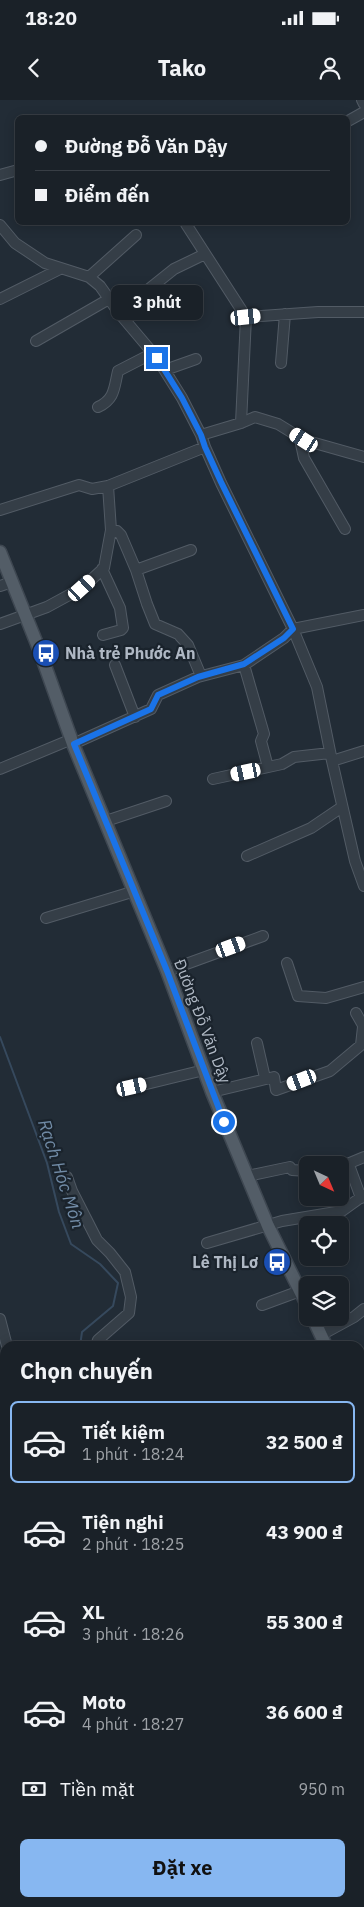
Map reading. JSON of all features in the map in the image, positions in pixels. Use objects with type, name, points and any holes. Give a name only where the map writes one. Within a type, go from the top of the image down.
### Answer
[{"type":"main road","name":"Đường Đỗ Văn Dậy","points":[[0,552],[6,584],[26,615],[73,741],[167,971],[212,1092],[268,1226],[299,1289]]},
{"type":"main road","points":[[316,1326],[323,1340]]},
{"type":"street","points":[[362,100],[364,104]]},
{"type":"street","points":[[350,120],[364,112]]},
{"type":"street","points":[[0,174],[15,171]]},
{"type":"street","points":[[0,225],[15,242],[45,263],[89,277],[100,286],[153,353],[182,398],[293,629],[317,687],[342,807],[355,861],[364,884]]},
{"type":"street","points":[[187,225],[246,317],[241,423]]},
{"type":"street","points":[[89,277],[136,235]]},
{"type":"street","points":[[119,312],[174,269],[205,254]]},
{"type":"street","points":[[0,299],[60,269]]},
{"type":"street","points":[[36,341],[108,298]]},
{"type":"street","points":[[246,317],[364,312]]},
{"type":"street","points":[[281,363],[286,314]]},
{"type":"street","points":[[98,407],[106,403],[112,396],[118,371],[153,353]]},
{"type":"street","points":[[165,370],[196,359]]},
{"type":"street","points":[[201,435],[255,417],[278,424],[304,440],[364,457]]},
{"type":"street","points":[[304,440],[301,444],[304,458],[345,529]]},
{"type":"street","points":[[0,510],[81,485],[92,489],[108,486],[205,447]]},
{"type":"street","points":[[0,624],[47,607],[82,588],[102,569],[111,530],[108,486]]},
{"type":"street","points":[[111,530],[117,531],[121,535],[156,624],[178,634],[188,644],[201,676]]},
{"type":"street","points":[[136,570],[191,550]]},
{"type":"street","points":[[102,569],[120,608],[123,628],[103,635]]},
{"type":"street","points":[[0,769],[135,717],[151,709],[158,695],[201,676],[244,664],[284,638],[293,629],[364,615]]},
{"type":"street","points":[[114,664],[135,717]]},
{"type":"street","points":[[244,664],[264,734],[261,741],[268,767]]},
{"type":"street","points":[[213,779],[282,764],[294,758],[331,757],[364,751]]},
{"type":"street","points":[[106,821],[166,801]]},
{"type":"street","points":[[247,856],[311,828],[342,807]]},
{"type":"street","points":[[46,918],[135,892]]},
{"type":"street","points":[[167,971],[263,936]]},
{"type":"street","points":[[287,963],[298,996],[326,998],[364,987]]},
{"type":"street","points":[[212,1092],[274,1077],[276,1090],[330,1071],[360,1045],[363,1027],[356,1013]]},
{"type":"street","points":[[257,1043],[265,1078]]},
{"type":"street","points":[[122,1090],[204,1070]]},
{"type":"street","points":[[349,1164],[364,1158]]},
{"type":"street","points":[[247,1176],[290,1167],[292,1170],[299,1170]]},
{"type":"street","points":[[208,1243],[300,1217],[342,1211],[362,1197],[349,1173]]},
{"type":"street","points":[[67,1177],[72,1191],[97,1240],[110,1253],[124,1272],[131,1297],[129,1313],[98,1341]]},
{"type":"street","points":[[262,1306],[299,1291]]},
{"type":"street","points":[[323,1340],[364,1309]]},
{"type":"street","points":[[0,1319],[6,1341]]},
{"type":"waterway","name":"Rạch Hóc Môn","points":[[0,1037],[47,1163],[59,1212],[71,1244],[100,1264],[118,1283],[113,1306],[82,1332],[81,1341]]},
{"type":"place","name":"Nhà trẻ Phước An","points":[[46,653]]},
{"type":"place","name":"Lê Thị Lơ","points":[[277,1262]]},
{"type":"route","points":[[157,358],[182,398],[201,435],[221,482],[293,629],[284,638],[244,664],[198,677],[158,695],[151,709],[74,744],[167,971],[224,1122]]}]
